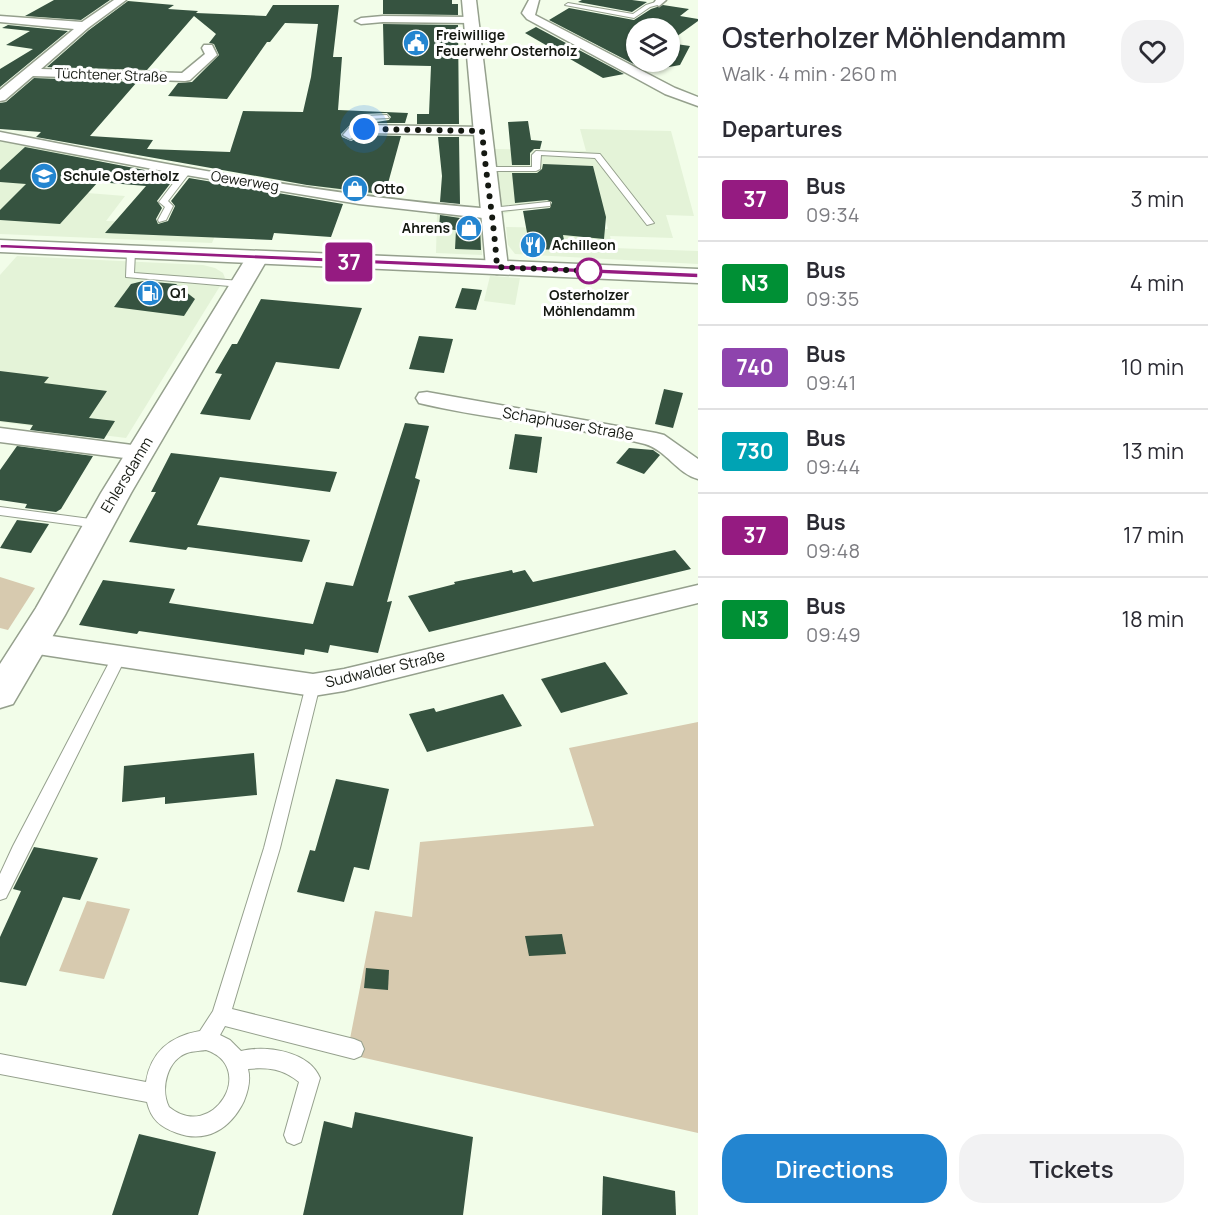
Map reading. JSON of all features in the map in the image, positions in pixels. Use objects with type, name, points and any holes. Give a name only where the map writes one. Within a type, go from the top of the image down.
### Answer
[{"type":"main road","points":[[469,0],[497,267]]},
{"type":"main road","points":[[0,246],[698,276]]},
{"type":"main road","name":"Ehlersdamm","points":[[1,690],[31,643],[98,524],[257,258]]},
{"type":"street","points":[[0,97],[84,26],[121,0]]},
{"type":"street","points":[[534,0],[528,14],[531,17],[670,91],[698,102]]},
{"type":"street","points":[[0,19],[84,26]]},
{"type":"street","points":[[361,21],[382,19],[471,20]]},
{"type":"street","name":"Tüchtener Straße","points":[[31,72],[185,77],[211,55],[208,48]]},
{"type":"street","points":[[350,135],[354,131],[364,129],[482,131]]},
{"type":"street","name":"Oewerweg","points":[[0,136],[187,171],[384,203],[492,212]]},
{"type":"street","name":"Schaphuser Straße","points":[[427,398],[656,440],[688,462],[698,472]]},
{"type":"street","points":[[0,435],[140,453]]},
{"type":"street","name":"Sudwalder Straße","points":[[31,643],[313,685],[344,680],[698,594]]},
{"type":"lane","points":[[568,5],[634,16],[648,6],[660,2]]},
{"type":"lane","points":[[364,129],[365,117],[387,117]]},
{"type":"lane","points":[[485,169],[536,169],[536,155],[539,153],[597,156],[650,223]]},
{"type":"lane","points":[[162,220],[169,206],[163,202],[187,171]]},
{"type":"lane","points":[[492,212],[547,204]]},
{"type":"lane","points":[[131,252],[129,275],[241,284]]},
{"type":"lane","points":[[0,511],[98,524]]},
{"type":"lane","points":[[0,892],[19,850],[119,657]]},
{"type":"lane","points":[[206,1040],[221,1015],[272,848],[313,685]]},
{"type":"lane","points":[[221,1015],[354,1049]]},
{"type":"lane","points":[[206,1040],[224,1047],[237,1062],[240,1086],[229,1111],[208,1126],[183,1128],[163,1115],[154,1092],[160,1065],[180,1046],[206,1040]]},
{"type":"lane","points":[[237,1062],[257,1056],[295,1065],[310,1077],[294,1135]]},
{"type":"lane","points":[[0,1064],[154,1092]]},
{"type":"shaded area","points":[[580,129],[671,131],[694,216],[666,215],[673,238],[610,236],[613,248],[698,251],[698,264],[515,254],[508,245],[506,227],[608,229],[601,203],[557,201],[502,214],[498,202],[493,149],[586,151]]},
{"type":"shaded area","name":"Schule Osterholz","points":[[0,141],[103,160],[75,192],[125,196],[106,221],[178,223],[226,208],[212,243],[0,234]]},
{"type":"shaded area","points":[[275,166],[397,184],[395,199],[263,178]]},
{"type":"shaded area","points":[[437,214],[471,217],[482,222],[482,255],[436,253]]},
{"type":"shaded area","points":[[17,256],[203,265],[223,273],[225,278],[126,438],[0,422],[0,275]]},
{"type":"shaded area","points":[[490,276],[520,278],[515,305],[484,301]]},
{"type":"shaded area","points":[[0,577],[35,588],[8,630],[0,628]]},
{"type":"shaded area","points":[[698,722],[698,1133],[347,1054],[375,911],[412,917],[420,842],[594,826],[569,748]]},
{"type":"shaded area","points":[[87,901],[130,909],[104,979],[59,971]]},
{"type":"building","points":[[54,0],[110,0],[81,20],[25,16]]},
{"type":"building","points":[[383,0],[452,0],[452,4],[458,4],[458,15],[383,14]]},
{"type":"building","points":[[582,0],[647,2],[632,12],[578,2]]},
{"type":"building","points":[[128,1],[174,5],[168,9],[198,11],[196,13],[266,16],[273,5],[339,5],[333,57],[342,57],[338,110],[408,113],[405,123],[370,123],[389,120],[391,117],[387,113],[363,114],[359,124],[349,126],[341,134],[342,137],[351,141],[364,135],[401,136],[387,187],[381,194],[307,185],[36,137],[41,132],[0,129],[0,103],[6,102],[34,78],[137,82],[90,136],[153,140],[147,149],[230,152],[243,111],[303,112],[311,77],[318,24],[285,23],[270,42],[267,42],[227,99],[168,96],[178,83],[192,82],[219,55],[214,44],[209,43],[216,34],[194,16],[147,70],[47,67],[89,30]]},
{"type":"building","points":[[663,5],[689,9],[680,16],[698,19],[698,21],[680,34],[680,18],[637,18],[651,9]]},
{"type":"building","points":[[569,8],[626,19],[626,60],[549,20]]},
{"type":"building","points":[[383,24],[458,25],[459,124],[417,124],[417,114],[429,114],[431,66],[384,65]]},
{"type":"building","points":[[8,25],[68,31],[0,87],[0,69],[33,49],[6,45],[30,31],[2,28]]},
{"type":"building","points":[[536,27],[624,74],[603,78],[525,33]]},
{"type":"building","points":[[680,45],[690,46],[680,65]]},
{"type":"building","points":[[528,121],[531,140],[542,141],[540,149],[534,149],[530,153],[530,165],[512,165],[508,122]]},
{"type":"building","points":[[438,137],[459,137],[460,204],[440,202],[442,176]]},
{"type":"building","points":[[25,147],[176,176],[157,201],[162,208],[156,219],[158,224],[168,221],[175,206],[171,201],[189,178],[343,204],[331,237],[274,233],[272,240],[105,233],[146,186],[98,182],[60,224],[0,220],[0,210],[26,184],[0,182],[0,170]]},
{"type":"building","points":[[543,164],[593,166],[606,217],[604,239],[563,235],[566,250],[530,249],[523,211],[550,208],[552,202],[547,200],[515,203],[512,173],[537,173],[542,169]]},
{"type":"building","points":[[440,215],[460,218],[460,225],[480,225],[481,250],[455,249],[456,230],[439,229]]},
{"type":"building","points":[[143,281],[176,284],[195,299],[184,316],[114,307],[131,284]]},
{"type":"building","points":[[462,288],[482,290],[476,310],[455,308]]},
{"type":"building","points":[[261,299],[362,308],[339,369],[276,362],[250,420],[200,414],[222,374],[215,373],[232,344],[237,344]]},
{"type":"building","points":[[419,336],[453,339],[444,373],[409,369]]},
{"type":"building","points":[[0,371],[49,377],[44,383],[107,391],[89,418],[115,421],[104,439],[30,430],[33,425],[0,421]]},
{"type":"building","points":[[664,389],[683,393],[673,428],[655,424]]},
{"type":"building","points":[[405,423],[429,426],[415,478],[420,480],[387,602],[392,601],[378,653],[330,645],[328,653],[305,649],[304,655],[139,631],[137,634],[79,625],[103,580],[175,589],[169,603],[313,624],[326,582],[353,586]]},
{"type":"building","points":[[515,434],[542,437],[537,473],[509,469]]},
{"type":"building","points":[[17,446],[93,456],[61,509],[56,512],[25,508],[27,504],[0,500],[0,470]]},
{"type":"building","points":[[629,448],[653,450],[660,455],[644,474],[616,463]]},
{"type":"building","points":[[171,453],[337,472],[330,492],[220,477],[197,525],[310,540],[302,562],[188,547],[186,550],[129,542],[156,492],[151,492]]},
{"type":"building","points":[[17,520],[49,524],[31,553],[0,548]]},
{"type":"building","points":[[675,550],[691,569],[429,632],[408,596],[455,584],[454,582],[512,570],[513,573],[525,570],[533,582]]},
{"type":"building","points":[[605,662],[628,694],[561,713],[541,679]]},
{"type":"building","points":[[503,694],[522,726],[427,752],[409,714],[434,708],[436,712]]},
{"type":"building","points":[[254,753],[257,795],[165,804],[165,797],[122,802],[124,766]]},
{"type":"building","points":[[336,779],[389,789],[369,870],[354,867],[344,902],[297,892],[310,850],[315,851]]},
{"type":"building","points":[[34,847],[98,858],[80,900],[63,897],[26,986],[0,982],[0,937],[21,891],[13,889]]},
{"type":"building","points":[[562,934],[566,954],[529,956],[525,936]]},
{"type":"building","points":[[366,968],[389,970],[388,990],[364,988]]},
{"type":"building","points":[[355,1112],[473,1137],[463,1215],[303,1215],[324,1121],[352,1128]]},
{"type":"building","points":[[139,1134],[216,1152],[198,1215],[112,1215]]},
{"type":"building","points":[[603,1176],[675,1191],[676,1215],[602,1215]]},
{"type":"bus line","name":"37","points":[[0,246],[698,276]]},
{"type":"place","name":"Freiwillige Feuerwehr Osterholz","points":[[416,43]]},
{"type":"place","name":"Schule Osterholz","points":[[44,176]]},
{"type":"place","name":"Otto","points":[[355,189]]},
{"type":"place","name":"Ahrens","points":[[469,228]]},
{"type":"place","name":"Achilleon","points":[[533,245]]},
{"type":"place","name":"Osterholzer Möhlendamm","points":[[589,271]]},
{"type":"place","name":"Q1","points":[[150,293]]},
{"type":"route","points":[[364,129],[482,131],[488,193],[495,232],[497,267],[589,271]]}]
